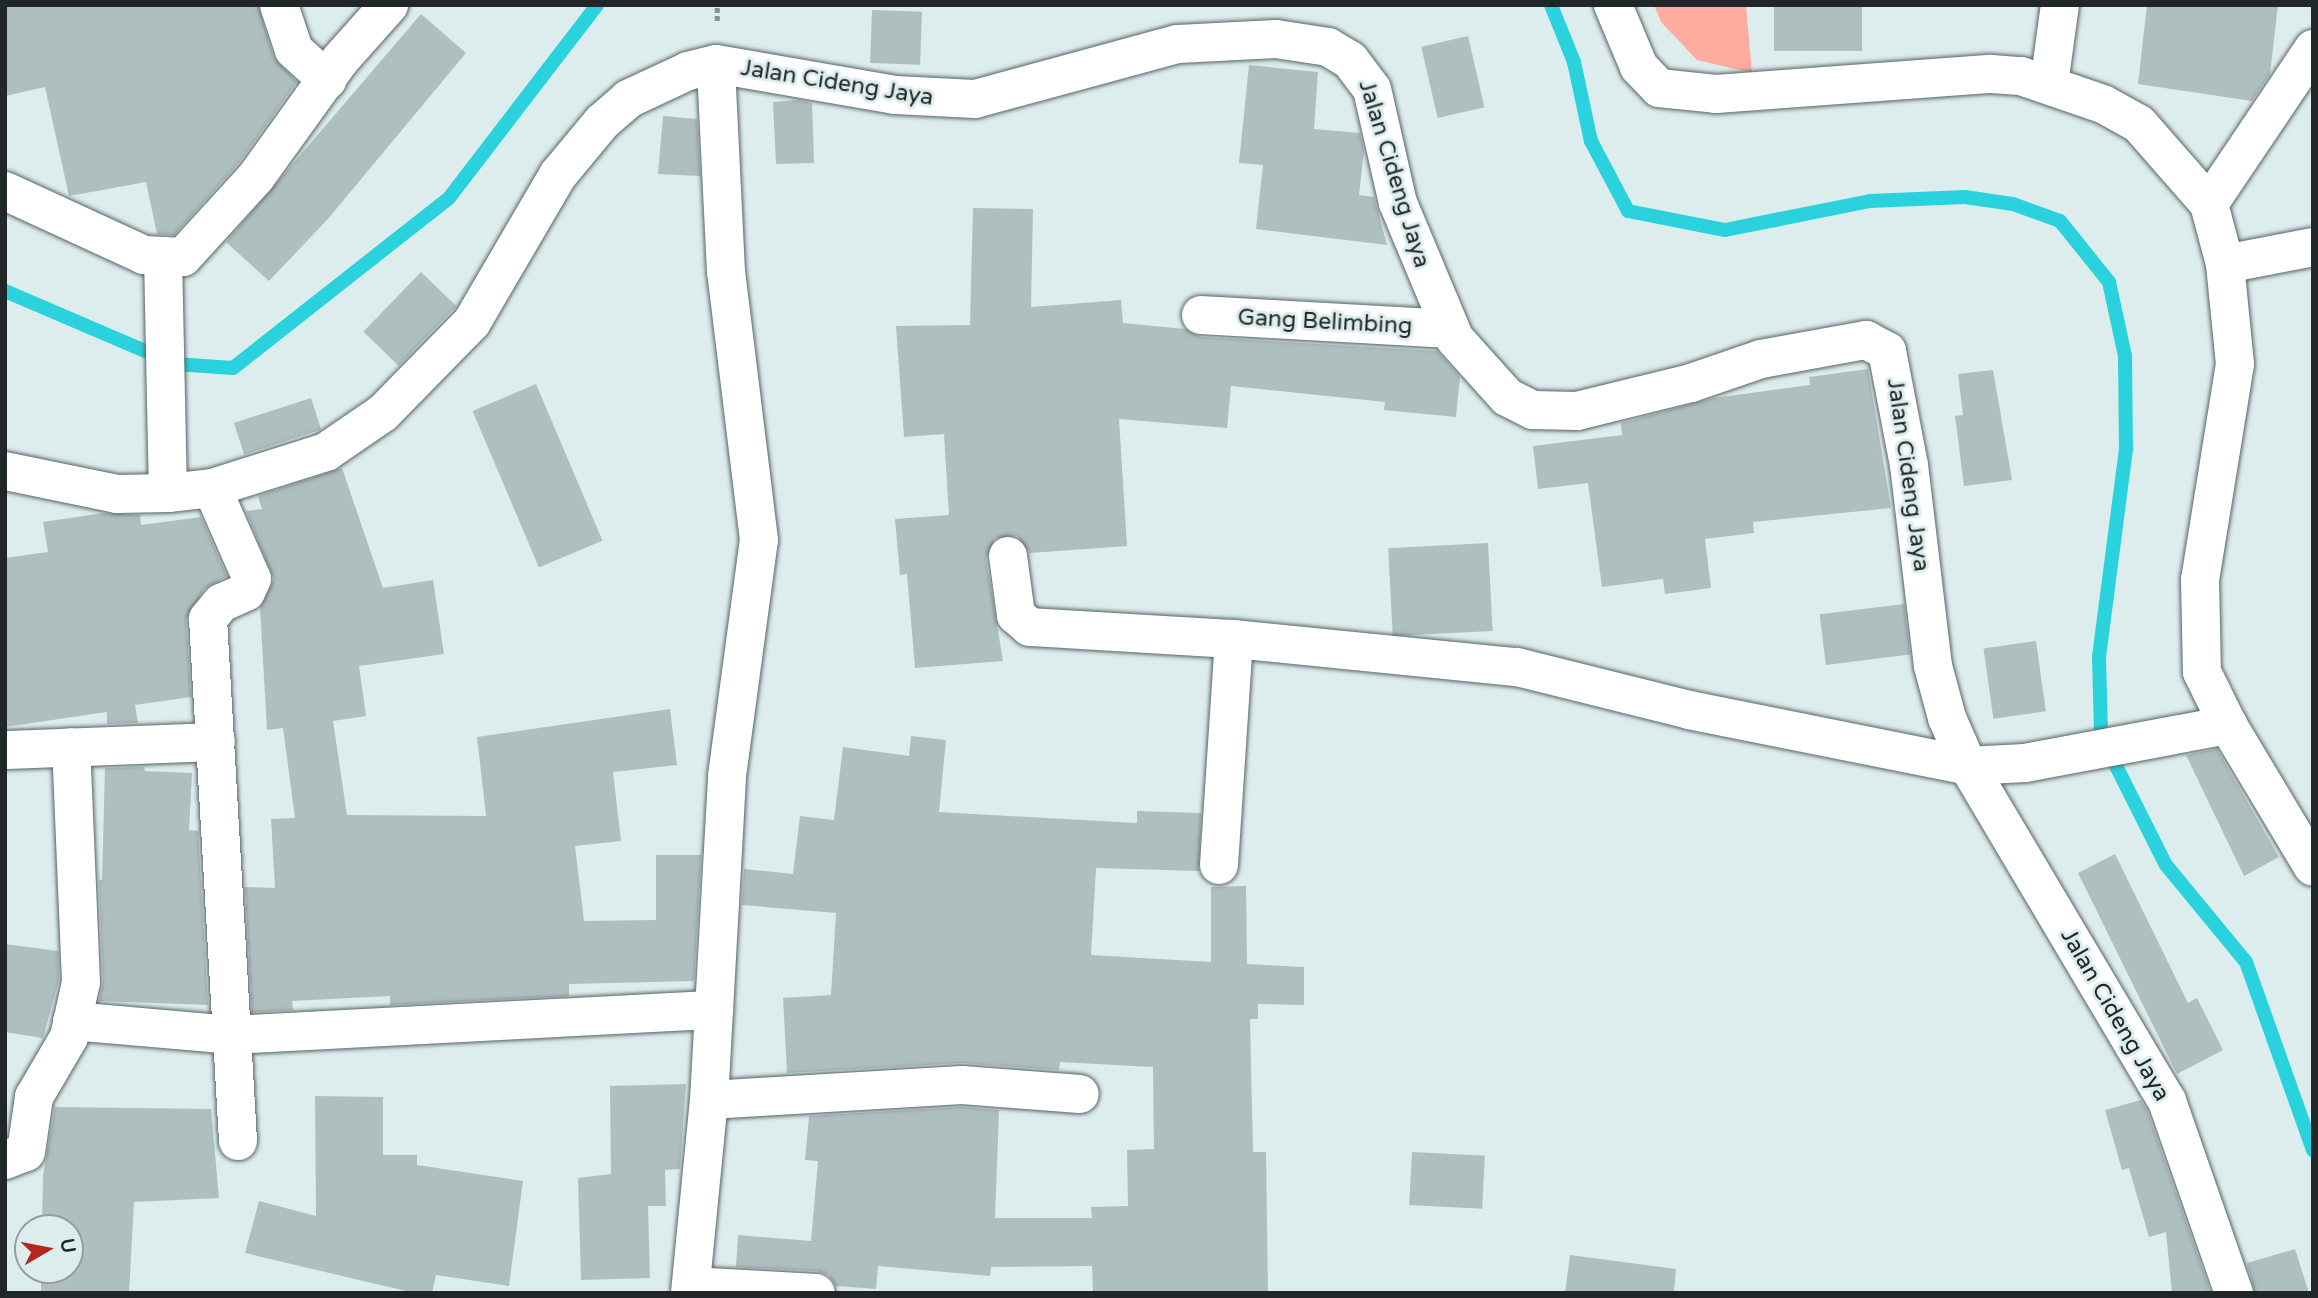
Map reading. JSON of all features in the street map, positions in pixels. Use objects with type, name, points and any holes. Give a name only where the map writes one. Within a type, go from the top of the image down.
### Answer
[{"type":"street","points":[[279,5],[294,50],[327,79]]},
{"type":"street","points":[[5,191],[144,255],[183,257],[256,177],[327,79],[389,5]]},
{"type":"street","points":[[1613,5],[1639,67],[1659,88],[1716,94],[1991,74],[2049,84],[2139,124],[2209,204],[2225,264],[2234,318],[2235,364],[2200,579],[2199,625],[2207,687],[2218,727],[2313,866]]},
{"type":"street","points":[[2049,84],[2060,5]]},
{"type":"street","name":"Jalan Cideng Jaya","points":[[5,471],[117,494],[168,493],[212,488],[326,452],[383,413],[472,322],[558,176],[602,122],[655,84],[716,64],[895,95],[975,99],[1006,93],[1123,55],[1178,44],[1276,39],[1328,47],[1350,60],[1372,89],[1398,203],[1450,329],[1490,383],[1507,397],[1533,410],[1555,413],[1646,396],[1761,359],[1866,340],[1881,345],[1891,359],[1909,465],[1933,666],[1968,766],[2167,1101],[2234,1293]]},
{"type":"street","points":[[2209,204],[2313,49]]},
{"type":"street","points":[[716,64],[726,272],[759,540],[727,776],[709,1100],[691,1289],[792,1292]]},
{"type":"street","points":[[2225,264],[2313,247]]},
{"type":"street","points":[[163,256],[161,323],[168,493]]},
{"type":"street","name":"Gang Belimbing","points":[[1201,315],[1450,329]]},
{"type":"street","points":[[212,488],[252,579],[246,592],[221,603],[208,619],[237,1141]]},
{"type":"street","points":[[1008,556],[1016,615],[1030,627],[1234,639],[1517,667],[1689,710],[1968,766],[2025,764],[2218,727]]},
{"type":"street","points":[[1219,865],[1234,639]]},
{"type":"street","points":[[5,750],[216,742]]},
{"type":"street","points":[[5,1160],[26,1153],[34,1097],[62,1053],[72,1021],[82,957],[71,747]]},
{"type":"street","points":[[72,1021],[231,1035],[714,1010]]},
{"type":"street","points":[[709,1100],[962,1085],[1080,1094]]},
{"type":"shaded area","points":[[1654,5],[1746,5],[1752,73],[1697,60],[1661,22]]},
{"type":"building","points":[[5,5],[258,5],[274,58],[297,82],[239,163],[174,235],[157,234],[146,182],[69,196],[45,87],[5,96]]},
{"type":"building","points":[[1774,5],[1862,5],[1862,51],[1774,51]]},
{"type":"building","points":[[2147,5],[2278,5],[2270,74],[2252,101],[2138,84]]},
{"type":"building","points":[[872,10],[922,12],[920,65],[870,63]]},
{"type":"building","points":[[421,14],[466,53],[327,220],[269,281],[226,242]]},
{"type":"building","points":[[1468,36],[1484,107],[1438,118],[1421,47]]},
{"type":"building","points":[[1249,65],[1318,72],[1314,129],[1360,133],[1364,151],[1359,195],[1374,197],[1387,245],[1256,229],[1263,165],[1239,163]]},
{"type":"building","points":[[798,100],[812,103],[814,163],[776,164],[773,102]]},
{"type":"building","points":[[663,116],[697,119],[700,176],[658,174]]},
{"type":"building","points":[[973,208],[1033,209],[1031,307],[1121,300],[1123,323],[1185,329],[1200,337],[1437,351],[1460,377],[1456,417],[1384,410],[1385,402],[1231,386],[1227,428],[1119,419],[1127,546],[1030,553],[1017,536],[995,538],[986,559],[1003,661],[915,668],[907,574],[900,575],[895,519],[949,515],[944,434],[904,437],[896,326],[970,325]]},
{"type":"building","points":[[421,272],[456,306],[399,366],[363,332]]},
{"type":"building","points":[[1868,369],[1891,508],[1753,522],[1754,533],[1705,539],[1711,588],[1665,594],[1663,579],[1602,587],[1588,483],[1538,489],[1533,446],[1622,435],[1621,423],[1714,398],[1810,385],[1809,377]]},
{"type":"building","points":[[1993,370],[2012,480],[1964,486],[1955,416],[1963,415],[1958,374]]},
{"type":"building","points":[[536,384],[602,540],[539,567],[472,411]]},
{"type":"building","points":[[311,398],[321,429],[244,454],[234,423]]},
{"type":"building","points":[[342,468],[383,588],[433,580],[444,654],[359,666],[366,716],[333,721],[347,815],[486,816],[477,737],[670,709],[677,765],[613,772],[621,841],[575,846],[584,921],[656,920],[656,855],[701,855],[694,981],[569,984],[569,996],[390,1005],[390,996],[292,1001],[293,1010],[252,1012],[245,887],[275,888],[271,819],[295,818],[283,728],[267,730],[260,607],[274,579],[246,511],[262,509],[258,496]]},
{"type":"building","points":[[103,513],[140,515],[141,525],[201,517],[227,576],[204,589],[186,619],[191,697],[135,705],[138,723],[107,724],[107,712],[5,727],[5,558],[48,552],[43,522]]},
{"type":"building","points":[[1488,543],[1493,631],[1393,636],[1388,548]]},
{"type":"building","points":[[1904,604],[1910,655],[1826,665],[1820,614]]},
{"type":"building","points":[[2036,641],[2046,711],[1993,719],[1984,648]]},
{"type":"building","points":[[911,736],[946,740],[939,812],[1137,823],[1137,811],[1201,813],[1199,871],[1096,868],[1091,955],[1211,962],[1211,887],[1246,886],[1247,964],[1304,967],[1304,1005],[1258,1004],[1258,1019],[1250,1019],[1253,1152],[1266,1152],[1268,1293],[1093,1293],[1092,1266],[991,1267],[990,1276],[878,1266],[876,1289],[836,1286],[829,1275],[817,1271],[736,1267],[738,1235],[811,1241],[818,1161],[805,1160],[809,1116],[962,1107],[999,1110],[995,1218],[1092,1218],[1091,1207],[1128,1206],[1127,1150],[1154,1149],[1153,1067],[1060,1062],[1059,1070],[961,1063],[787,1073],[783,998],[831,995],[836,913],[742,905],[744,869],[793,874],[800,816],[834,820],[843,747],[909,756]]},
{"type":"building","points":[[2217,749],[2279,857],[2244,876],[2186,755]]},
{"type":"building","points":[[144,767],[145,771],[192,773],[189,830],[198,831],[208,1005],[99,1001],[103,981],[99,880],[102,880],[105,768]]},
{"type":"building","points":[[2115,854],[2188,1003],[2197,998],[2223,1050],[2177,1074],[2078,873]]},
{"type":"building","points":[[5,944],[58,951],[59,980],[43,1038],[5,1032]]},
{"type":"building","points":[[686,1084],[680,1169],[665,1170],[666,1206],[648,1206],[650,1278],[581,1280],[578,1178],[611,1174],[610,1086]]},
{"type":"building","points":[[315,1096],[383,1097],[383,1155],[417,1155],[417,1165],[523,1181],[509,1286],[436,1275],[432,1293],[414,1293],[245,1253],[259,1201],[316,1216]]},
{"type":"building","points":[[2141,1100],[2147,1110],[2211,1293],[2172,1293],[2166,1232],[2149,1237],[2129,1168],[2122,1170],[2105,1110]]},
{"type":"building","points":[[55,1107],[211,1109],[219,1198],[134,1202],[129,1293],[41,1293],[41,1284],[84,1284],[84,1214],[42,1214],[43,1176]]},
{"type":"building","points":[[1412,1152],[1485,1156],[1482,1209],[1409,1205]]},
{"type":"building","points":[[2295,1249],[2309,1293],[2255,1293],[2247,1263]]},
{"type":"building","points":[[1570,1255],[1676,1269],[1674,1293],[1565,1293]]},
{"type":"waterway","points":[[5,291],[175,364],[233,368],[449,198],[597,5]]},
{"type":"waterway","points":[[1551,5],[1574,62],[1591,141],[1628,211],[1725,230],[1870,201],[1965,197],[2013,204],[2060,221],[2109,282],[2125,356],[2126,449],[2099,657],[2101,736],[2166,865],[2246,962],[2313,1150]]}]
